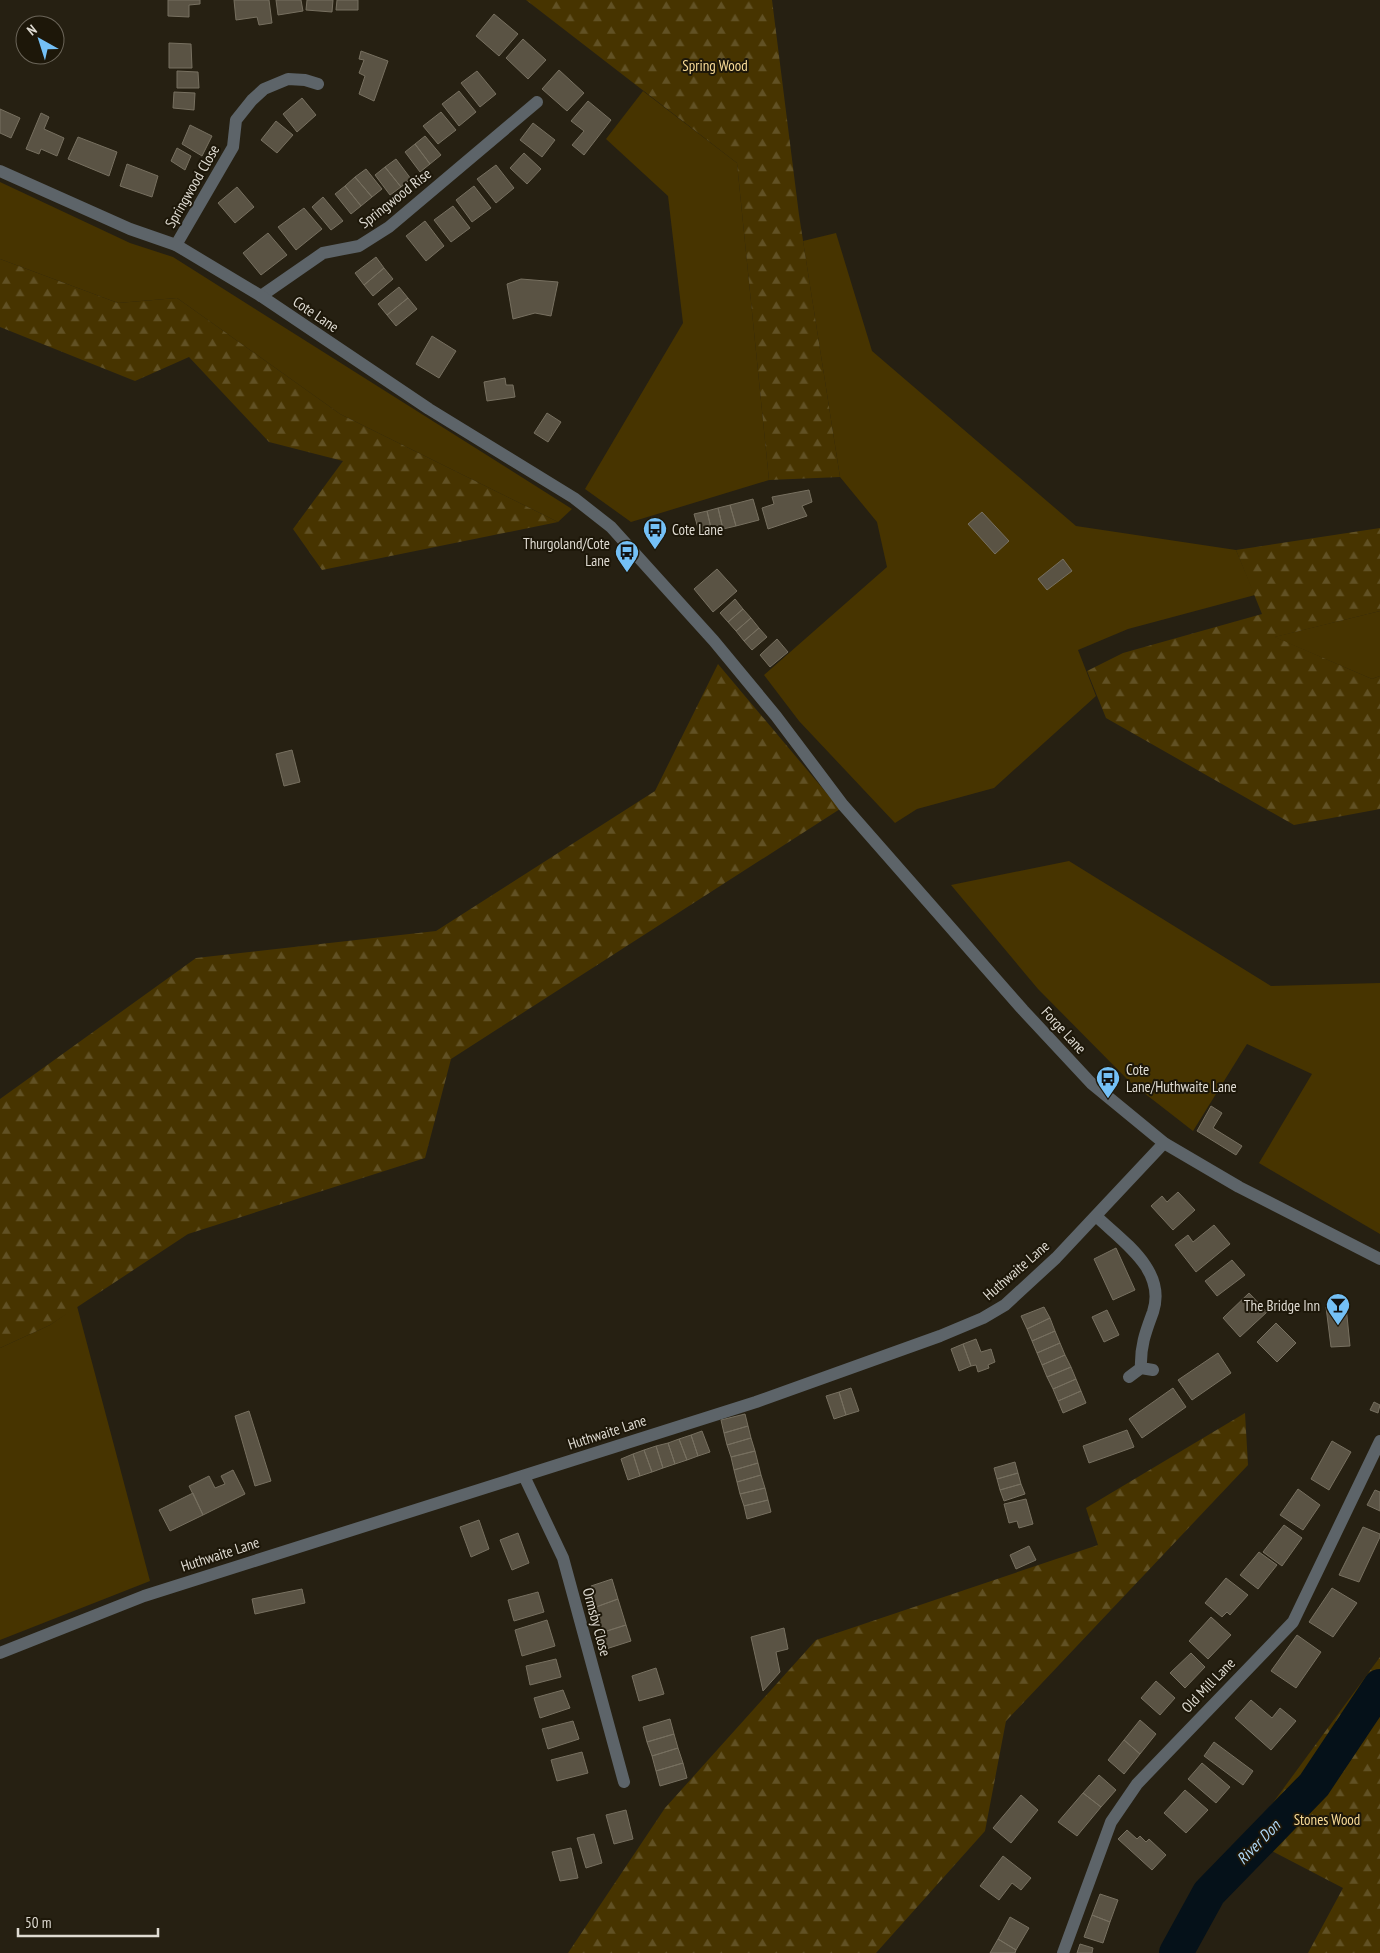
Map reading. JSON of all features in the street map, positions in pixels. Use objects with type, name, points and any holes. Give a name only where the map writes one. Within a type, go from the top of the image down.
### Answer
[{"type":"street","name":"Springwood Close","points":[[176,245],[233,147],[236,120],[252,100],[264,89],[288,80],[306,80],[318,84]]},
{"type":"street","name":"Springwood Rise","points":[[261,296],[322,253],[359,246],[389,227],[537,102]]},
{"type":"street","name":"Cote Lane","points":[[0,171],[130,229],[176,245],[261,296],[429,409],[574,498],[611,528],[714,641],[776,716],[830,789]]},
{"type":"street","name":"Forge Lane","points":[[830,789],[977,958],[1091,1083],[1164,1143],[1239,1187],[1380,1259]]},
{"type":"street","name":"Huthwaite Lane","points":[[0,1653],[144,1596],[756,1402],[940,1336],[983,1318],[1005,1305],[1056,1258],[1164,1143]]},
{"type":"street","points":[[1096,1216],[1141,1260],[1154,1276],[1156,1298],[1141,1344],[1147,1369],[1129,1377]]},
{"type":"street","name":"Old Mill Lane","points":[[1063,1953],[1111,1822],[1137,1784],[1293,1622],[1380,1441]]},
{"type":"street","name":"Ormsby Close","points":[[524,1476],[563,1558],[624,1782]]},
{"type":"green space","name":"Spring Wood","points":[[526,0],[772,0],[799,215],[840,477],[769,480],[737,163]]},
{"type":"green space","points":[[643,91],[737,163],[769,480],[631,522],[585,489],[683,323],[668,196],[606,139]]},
{"type":"green space","points":[[0,182],[130,243],[173,257],[572,509],[558,522],[340,414],[177,298],[118,303],[0,259]]},
{"type":"green space","points":[[836,233],[872,351],[1076,526],[1236,550],[1255,595],[1128,629],[1078,650],[1096,696],[994,788],[917,809],[895,823],[799,721],[764,675],[887,567],[877,522],[840,477],[803,241]]},
{"type":"green space","points":[[0,259],[118,303],[177,298],[340,414],[558,522],[322,570],[293,529],[343,461],[269,442],[189,357],[135,381],[0,327]]},
{"type":"green space","points":[[1380,528],[1380,611],[1275,637],[1372,679],[1380,676],[1380,809],[1294,825],[1106,718],[1087,671],[1123,653],[1262,614],[1236,550]]},
{"type":"green space","points":[[1380,611],[1380,676],[1372,679],[1274,637]]},
{"type":"green space","points":[[718,664],[840,809],[451,1059],[425,1158],[188,1234],[50,1325],[0,1348],[0,1099],[196,958],[436,931],[655,791]]},
{"type":"green space","points":[[1069,861],[1271,986],[1380,983],[1380,1234],[1259,1163],[1312,1074],[1247,1044],[1193,1131],[1130,1082],[1038,989],[951,885]]},
{"type":"green space","points":[[77,1306],[150,1581],[0,1640],[0,1348],[50,1325]]},
{"type":"green space","points":[[1245,1413],[1248,1465],[1006,1721],[985,1831],[876,1953],[568,1953],[665,1808],[816,1640],[1098,1545],[1086,1508]]},
{"type":"green space","name":"Stones Wood","points":[[1380,1657],[1380,1953],[1308,1953],[1343,1888],[1247,1838]]},
{"type":"building","points":[[168,0],[200,0],[200,4],[189,5],[189,17],[168,16]]},
{"type":"building","points":[[234,0],[269,0],[272,23],[259,25],[257,17],[236,20]]},
{"type":"building","points":[[276,0],[301,0],[303,11],[278,15]]},
{"type":"building","points":[[307,0],[333,0],[332,12],[306,10]]},
{"type":"building","points":[[337,0],[358,0],[358,10],[336,10]]},
{"type":"building","points":[[494,14],[518,34],[499,56],[476,36]]},
{"type":"building","points":[[523,39],[546,60],[528,79],[506,58]]},
{"type":"building","points":[[169,43],[191,44],[192,68],[169,68]]},
{"type":"building","points":[[361,51],[388,61],[374,101],[359,94],[365,76],[359,73],[364,60],[359,59]]},
{"type":"building","points":[[559,70],[584,93],[567,111],[542,89]]},
{"type":"building","points":[[177,71],[198,72],[199,88],[177,88]]},
{"type":"building","points":[[477,71],[496,94],[480,107],[461,83]]},
{"type":"building","points":[[459,91],[476,112],[459,126],[442,104]]},
{"type":"building","points":[[174,92],[195,93],[194,110],[173,108]]},
{"type":"building","points":[[302,98],[316,115],[297,132],[283,114]]},
{"type":"building","points":[[588,101],[611,120],[584,155],[572,145],[584,131],[571,121]]},
{"type":"building","points":[[0,109],[20,118],[11,138],[0,133]]},
{"type":"building","points":[[441,112],[456,130],[438,144],[423,126]]},
{"type":"building","points":[[41,113],[49,117],[44,129],[64,138],[57,156],[41,149],[39,154],[26,149]]},
{"type":"building","points":[[276,121],[293,135],[277,153],[261,140]]},
{"type":"building","points":[[533,123],[555,140],[542,157],[520,140]]},
{"type":"building","points":[[190,125],[212,136],[202,156],[182,144]]},
{"type":"building","points":[[425,136],[441,155],[430,164],[415,144]]},
{"type":"building","points":[[78,137],[117,152],[109,176],[68,159]]},
{"type":"building","points":[[415,144],[430,164],[420,172],[405,152]]},
{"type":"building","points":[[177,148],[191,156],[185,170],[171,161]]},
{"type":"building","points":[[524,153],[541,169],[527,184],[510,168]]},
{"type":"building","points":[[396,159],[411,179],[401,187],[385,167]]},
{"type":"building","points":[[127,164],[158,176],[152,197],[120,186]]},
{"type":"building","points":[[496,165],[514,188],[496,203],[477,179]]},
{"type":"building","points":[[385,167],[401,187],[390,195],[375,175]]},
{"type":"building","points":[[366,169],[382,189],[372,197],[355,177]]},
{"type":"building","points":[[355,177],[372,197],[361,206],[345,186]]},
{"type":"building","points":[[345,186],[361,206],[351,214],[335,194]]},
{"type":"building","points":[[474,186],[491,208],[472,222],[456,200]]},
{"type":"building","points":[[237,187],[254,207],[235,223],[218,203]]},
{"type":"building","points":[[323,197],[343,221],[331,230],[312,207]]},
{"type":"building","points":[[453,206],[470,228],[451,242],[434,220]]},
{"type":"building","points":[[304,208],[322,229],[296,250],[278,227]]},
{"type":"building","points":[[425,221],[444,246],[426,261],[406,236]]},
{"type":"building","points":[[268,233],[287,255],[261,275],[243,253]]},
{"type":"building","points":[[376,257],[384,268],[364,285],[355,273]]},
{"type":"building","points":[[384,268],[393,279],[373,296],[364,285]]},
{"type":"building","points":[[521,279],[558,282],[551,316],[535,313],[513,319],[507,284]]},
{"type":"building","points":[[399,287],[408,298],[387,315],[378,304]]},
{"type":"building","points":[[408,298],[417,309],[396,326],[387,315]]},
{"type":"building","points":[[432,336],[456,351],[439,378],[416,364]]},
{"type":"building","points":[[505,378],[506,385],[513,385],[515,397],[487,401],[484,382]]},
{"type":"building","points":[[547,413],[561,422],[548,442],[534,433]]},
{"type":"building","points":[[809,490],[812,502],[802,506],[807,516],[768,529],[762,508],[774,504],[772,497]]},
{"type":"building","points":[[753,499],[759,520],[736,526],[730,505]]},
{"type":"building","points":[[730,505],[736,526],[723,529],[718,508]]},
{"type":"building","points":[[718,508],[723,529],[712,532],[707,511]]},
{"type":"building","points":[[707,511],[712,532],[700,535],[694,514]]},
{"type":"building","points":[[982,512],[1009,541],[995,554],[968,524]]},
{"type":"building","points":[[1063,559],[1072,571],[1047,590],[1038,579]]},
{"type":"building","points":[[717,569],[737,591],[713,612],[694,589]]},
{"type":"building","points":[[735,599],[743,609],[728,622],[720,613]]},
{"type":"building","points":[[743,609],[751,618],[736,631],[728,622]]},
{"type":"building","points":[[751,618],[759,628],[744,641],[736,631]]},
{"type":"building","points":[[759,628],[767,637],[752,650],[744,641]]},
{"type":"building","points":[[777,639],[788,652],[770,667],[760,655]]},
{"type":"building","points":[[292,750],[300,782],[284,786],[276,754]]},
{"type":"building","points":[[1211,1106],[1222,1113],[1213,1128],[1242,1146],[1236,1155],[1197,1131]]},
{"type":"building","points":[[1178,1192],[1195,1210],[1173,1230],[1151,1206],[1162,1196],[1167,1202]]},
{"type":"building","points":[[1214,1225],[1230,1244],[1196,1272],[1175,1245],[1188,1235],[1193,1242]]},
{"type":"building","points":[[1116,1248],[1135,1290],[1113,1300],[1094,1259]]},
{"type":"building","points":[[1232,1260],[1245,1275],[1217,1296],[1205,1281]]},
{"type":"building","points":[[1249,1293],[1267,1312],[1240,1337],[1223,1318]]},
{"type":"building","name":"The Bridge Inn","points":[[1346,1306],[1350,1346],[1331,1347],[1326,1307]]},
{"type":"building","points":[[1044,1307],[1050,1318],[1027,1329],[1021,1316]]},
{"type":"building","points":[[1107,1310],[1119,1335],[1104,1342],[1092,1317]]},
{"type":"building","points":[[1050,1318],[1055,1331],[1032,1341],[1027,1329]]},
{"type":"building","points":[[1276,1323],[1296,1343],[1277,1362],[1257,1342]]},
{"type":"building","points":[[1055,1331],[1060,1343],[1037,1353],[1032,1341]]},
{"type":"building","points":[[976,1339],[981,1352],[991,1349],[995,1362],[988,1365],[989,1368],[978,1372],[976,1365],[971,1366],[963,1344]]},
{"type":"building","points":[[1060,1343],[1065,1355],[1042,1365],[1037,1353]]},
{"type":"building","points":[[963,1344],[971,1366],[959,1371],[951,1349]]},
{"type":"building","points":[[1218,1353],[1231,1373],[1192,1400],[1178,1380]]},
{"type":"building","points":[[1065,1355],[1071,1367],[1047,1377],[1042,1365]]},
{"type":"building","points":[[1071,1367],[1076,1379],[1053,1389],[1047,1377]]},
{"type":"building","points":[[1076,1379],[1081,1391],[1058,1401],[1053,1389]]},
{"type":"building","points":[[851,1388],[859,1411],[846,1415],[839,1392]]},
{"type":"building","points":[[1173,1388],[1186,1407],[1142,1438],[1129,1419]]},
{"type":"building","points":[[1081,1391],[1086,1403],[1063,1413],[1058,1401]]},
{"type":"building","points":[[839,1392],[846,1415],[834,1419],[826,1396]]},
{"type":"building","points":[[1374,1402],[1380,1405],[1378,1413],[1370,1410]]},
{"type":"building","points":[[249,1411],[271,1481],[255,1486],[235,1416]]},
{"type":"building","points":[[745,1414],[748,1426],[724,1433],[721,1420]]},
{"type":"building","points":[[748,1426],[751,1438],[727,1445],[724,1433]]},
{"type":"building","points":[[1127,1430],[1134,1447],[1089,1463],[1083,1446]]},
{"type":"building","points":[[702,1431],[710,1452],[698,1456],[691,1435]]},
{"type":"building","points":[[691,1435],[698,1456],[687,1460],[679,1439]]},
{"type":"building","points":[[751,1438],[755,1451],[731,1457],[727,1445]]},
{"type":"building","points":[[679,1439],[687,1460],[675,1464],[668,1443]]},
{"type":"building","points":[[1332,1441],[1351,1452],[1329,1490],[1311,1479]]},
{"type":"building","points":[[668,1443],[675,1464],[663,1468],[656,1446]]},
{"type":"building","points":[[656,1446],[663,1468],[652,1472],[644,1450]]},
{"type":"building","points":[[644,1450],[652,1472],[640,1476],[633,1454]]},
{"type":"building","points":[[755,1451],[758,1463],[734,1470],[731,1457]]},
{"type":"building","points":[[633,1454],[640,1476],[628,1480],[621,1459]]},
{"type":"building","points":[[1015,1462],[1018,1473],[997,1479],[994,1468]]},
{"type":"building","points":[[758,1463],[761,1475],[737,1482],[734,1470]]},
{"type":"building","points":[[233,1470],[245,1494],[203,1515],[189,1486],[209,1476],[215,1488],[225,1484],[221,1476]]},
{"type":"building","points":[[1018,1473],[1021,1484],[1000,1490],[997,1479]]},
{"type":"building","points":[[761,1475],[765,1488],[740,1494],[737,1482]]},
{"type":"building","points":[[1021,1484],[1025,1494],[1004,1501],[1000,1490]]},
{"type":"building","points":[[765,1488],[768,1500],[744,1506],[740,1494]]},
{"type":"building","points":[[1298,1489],[1320,1505],[1303,1530],[1280,1515]]},
{"type":"building","points":[[1375,1490],[1380,1492],[1380,1511],[1367,1505]]},
{"type":"building","points":[[193,1493],[203,1515],[170,1531],[159,1510]]},
{"type":"building","points":[[1026,1499],[1033,1524],[1019,1528],[1017,1521],[1009,1523],[1004,1504]]},
{"type":"building","points":[[768,1500],[771,1512],[747,1519],[744,1506]]},
{"type":"building","points":[[479,1520],[489,1549],[471,1557],[460,1527]]},
{"type":"building","points":[[1284,1525],[1302,1538],[1282,1566],[1263,1552]]},
{"type":"building","points":[[1363,1527],[1380,1534],[1380,1537],[1359,1582],[1339,1575]]},
{"type":"building","points":[[518,1533],[529,1563],[512,1570],[500,1540]]},
{"type":"building","points":[[1029,1546],[1036,1560],[1016,1569],[1010,1555]]},
{"type":"building","points":[[1259,1552],[1277,1565],[1258,1589],[1240,1575]]},
{"type":"building","points":[[1226,1578],[1248,1595],[1230,1615],[1227,1612],[1222,1617],[1205,1603]]},
{"type":"building","points":[[612,1579],[618,1599],[596,1607],[591,1586]]},
{"type":"building","points":[[1332,1588],[1357,1603],[1333,1637],[1309,1622]]},
{"type":"building","points":[[302,1589],[305,1603],[255,1614],[252,1599]]},
{"type":"building","points":[[538,1592],[544,1612],[514,1621],[508,1600]]},
{"type":"building","points":[[618,1599],[626,1625],[603,1632],[596,1607]]},
{"type":"building","points":[[1211,1617],[1231,1635],[1208,1659],[1189,1641]]},
{"type":"building","points":[[547,1620],[555,1646],[522,1656],[515,1630]]},
{"type":"building","points":[[626,1625],[631,1641],[606,1649],[601,1633]]},
{"type":"building","points":[[784,1628],[788,1649],[776,1652],[780,1672],[763,1691],[751,1637]]},
{"type":"building","points":[[1297,1635],[1321,1652],[1296,1688],[1271,1671]]},
{"type":"building","points":[[1191,1653],[1205,1667],[1185,1688],[1170,1673]]},
{"type":"building","points":[[556,1659],[561,1677],[530,1685],[526,1666]]},
{"type":"building","points":[[656,1668],[664,1694],[639,1701],[632,1676]]},
{"type":"building","points":[[1156,1681],[1175,1698],[1160,1715],[1141,1698]]},
{"type":"building","points":[[563,1690],[570,1708],[540,1718],[534,1698]]},
{"type":"building","points":[[1251,1700],[1272,1718],[1280,1708],[1296,1721],[1271,1750],[1235,1718]]},
{"type":"building","points":[[670,1719],[674,1734],[647,1742],[643,1727]]},
{"type":"building","points":[[1140,1720],[1156,1734],[1140,1754],[1124,1740]]},
{"type":"building","points":[[573,1721],[579,1739],[548,1749],[542,1729]]},
{"type":"building","points":[[674,1734],[678,1748],[652,1756],[647,1742]]},
{"type":"building","points":[[1124,1740],[1140,1754],[1124,1774],[1108,1760]]},
{"type":"building","points":[[1214,1742],[1253,1771],[1243,1785],[1204,1756]]},
{"type":"building","points":[[678,1748],[683,1763],[656,1771],[652,1756]]},
{"type":"building","points":[[582,1752],[588,1773],[557,1781],[551,1760]]},
{"type":"building","points":[[683,1763],[687,1778],[660,1786],[656,1771]]},
{"type":"building","points":[[1202,1763],[1230,1787],[1216,1803],[1188,1779]]},
{"type":"building","points":[[1099,1775],[1116,1790],[1101,1807],[1083,1793]]},
{"type":"building","points":[[1185,1790],[1208,1810],[1186,1833],[1164,1813]]},
{"type":"building","points":[[1083,1793],[1101,1807],[1077,1836],[1058,1822]]},
{"type":"building","points":[[1021,1795],[1038,1810],[1011,1843],[993,1828]]},
{"type":"building","points":[[626,1810],[633,1839],[614,1844],[606,1815]]},
{"type":"building","points":[[1127,1830],[1137,1839],[1140,1836],[1146,1842],[1149,1839],[1166,1855],[1152,1870],[1118,1839]]},
{"type":"building","points":[[594,1834],[602,1863],[586,1868],[577,1838]]},
{"type":"building","points":[[571,1848],[578,1878],[560,1881],[552,1852]]},
{"type":"building","points":[[1003,1856],[1031,1878],[1021,1890],[1012,1883],[999,1900],[980,1886]]},
{"type":"building","points":[[1100,1894],[1118,1900],[1110,1922],[1092,1915]]},
{"type":"building","points":[[1092,1915],[1110,1922],[1103,1943],[1084,1937]]},
{"type":"building","points":[[1010,1917],[1029,1928],[1016,1950],[998,1939]]},
{"type":"building","points":[[998,1939],[1016,1950],[1015,1953],[990,1953]]},
{"type":"building","points":[[1080,1944],[1093,1948],[1092,1953],[1077,1953]]},
{"type":"waterway","name":"River Don","points":[[1176,1953],[1209,1893],[1314,1785],[1380,1686]]},
{"type":"place","name":"Cote Lane","points":[[655,550]]},
{"type":"place","name":"Thurgoland/Cote Lane","points":[[627,573]]},
{"type":"place","name":"Cote Lane/Huthwaite Lane","points":[[1108,1099]]},
{"type":"place","name":"The Bridge Inn","points":[[1338,1326]]}]
